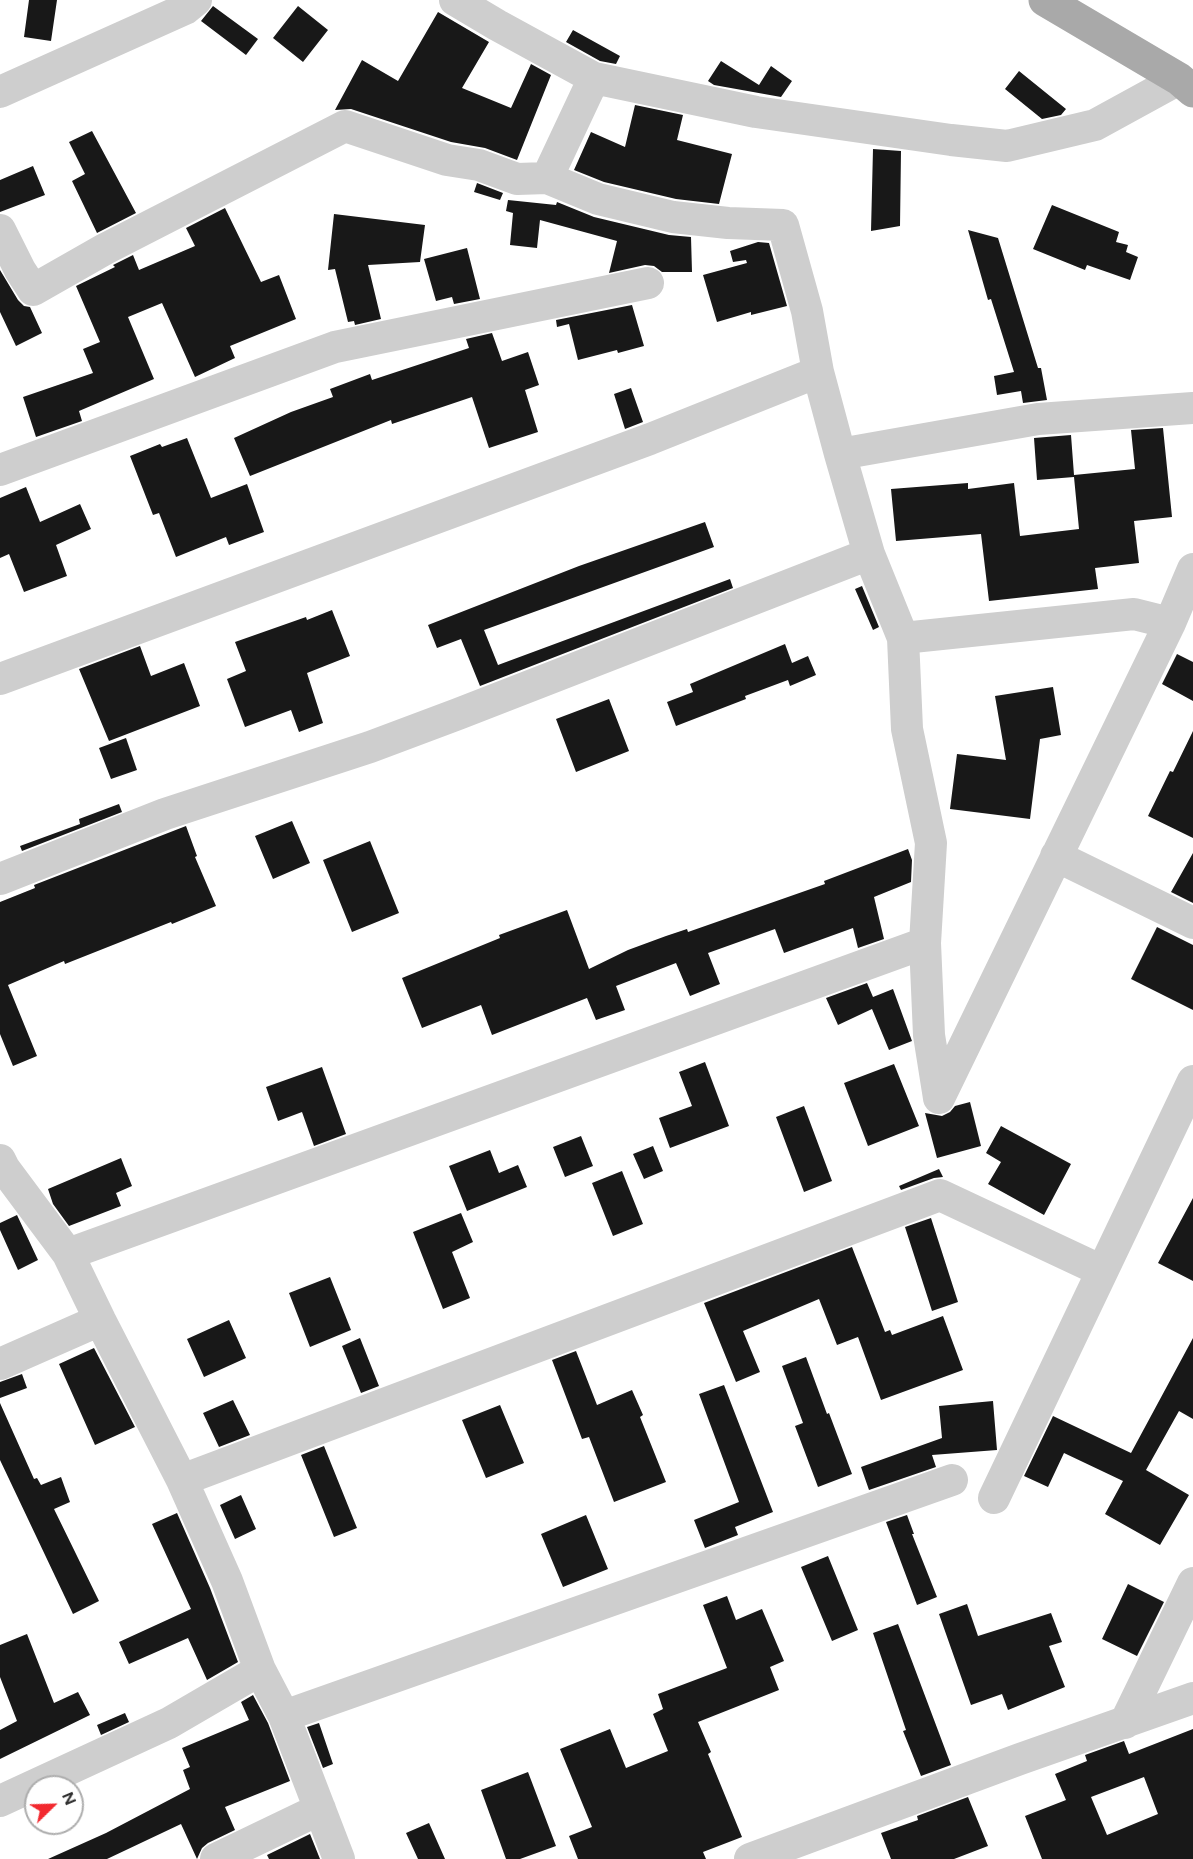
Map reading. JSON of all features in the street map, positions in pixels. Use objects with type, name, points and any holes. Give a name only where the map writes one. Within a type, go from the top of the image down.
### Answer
[{"type":"main road","points":[[1046,0],[1186,85]]},
{"type":"street","points":[[0,92],[185,9],[196,0]]},
{"type":"street","points":[[456,0],[594,78],[756,112],[951,140],[1007,146],[1095,125],[1186,85]]},
{"type":"street","points":[[547,178],[594,78]]},
{"type":"street","points":[[0,230],[33,290],[105,249],[345,126],[447,160],[479,165],[516,179],[547,178],[598,198],[672,217],[728,223],[783,225],[807,311],[818,372],[869,554],[903,638],[906,729],[931,843],[925,943],[929,1035],[939,1098],[1170,623],[1193,569]]},
{"type":"street","points":[[0,470],[335,347],[648,283]]},
{"type":"street","points":[[0,679],[650,440],[818,372]]},
{"type":"street","points":[[840,454],[1038,419],[1193,408]]},
{"type":"street","points":[[0,879],[165,814],[370,747],[869,554]]},
{"type":"street","points":[[903,638],[1134,614],[1170,623]]},
{"type":"street","points":[[1056,856],[1193,923]]},
{"type":"street","points":[[68,1254],[925,943]]},
{"type":"street","points":[[994,1498],[1193,1081]]},
{"type":"street","points":[[1,1166],[68,1254],[182,1480],[227,1581],[260,1670],[284,1716],[339,1859]]},
{"type":"street","points":[[182,1480],[940,1196],[1102,1271]]},
{"type":"street","points":[[0,1364],[100,1320]]},
{"type":"street","points":[[284,1716],[952,1480]]},
{"type":"street","points":[[1125,1723],[1193,1583]]},
{"type":"street","points":[[0,1801],[169,1723],[260,1670]]},
{"type":"street","points":[[750,1859],[1193,1698]]},
{"type":"street","points":[[216,1859],[320,1809]]},
{"type":"building","points":[[29,0],[57,0],[51,41],[24,37]]},
{"type":"building","points":[[213,6],[258,39],[246,55],[201,21]]},
{"type":"building","points":[[298,6],[328,30],[303,62],[273,38]]},
{"type":"building","points":[[438,12],[489,42],[462,88],[511,108],[531,64],[551,75],[517,160],[485,148],[451,142],[351,109],[335,110],[362,60],[398,81]]},
{"type":"building","points":[[573,30],[620,56],[616,64],[600,61],[566,42]]},
{"type":"building","points":[[721,61],[759,85],[771,66],[792,81],[781,97],[714,85],[708,81]]},
{"type":"building","points":[[1019,71],[1066,109],[1061,115],[1042,119],[1005,89]]},
{"type":"building","points":[[635,105],[683,115],[677,140],[732,154],[719,204],[676,199],[604,182],[574,170],[591,132],[625,147]]},
{"type":"building","points":[[92,131],[136,213],[97,233],[72,181],[85,174],[69,142]]},
{"type":"building","points":[[873,149],[901,151],[900,226],[871,231]]},
{"type":"building","points":[[33,166],[45,195],[0,212],[0,180]]},
{"type":"building","points":[[477,183],[503,193],[500,200],[474,192]]},
{"type":"building","points":[[508,200],[556,205],[557,202],[594,217],[669,235],[691,237],[692,272],[662,272],[654,266],[645,265],[609,273],[617,241],[540,220],[537,248],[510,245],[513,213],[506,211]]},
{"type":"building","points":[[1052,205],[1119,232],[1116,242],[1128,245],[1126,252],[1138,257],[1130,280],[1087,265],[1085,270],[1033,249]]},
{"type":"building","points":[[225,208],[261,282],[279,275],[296,319],[230,346],[235,358],[195,377],[162,303],[128,317],[154,379],[79,411],[82,421],[36,437],[23,397],[93,373],[83,349],[100,342],[76,286],[115,267],[113,265],[133,255],[139,270],[195,246],[186,228]]},
{"type":"building","points":[[334,214],[425,225],[420,262],[368,265],[381,319],[355,325],[354,321],[348,322],[335,269],[328,270]]},
{"type":"building","points":[[968,230],[998,238],[1038,368],[1041,368],[1047,400],[1023,403],[1021,391],[997,395],[994,376],[1014,372],[991,299],[988,300]]},
{"type":"building","points":[[758,242],[769,243],[787,306],[751,315],[751,312],[717,322],[703,275],[747,263],[746,260],[733,262],[730,251]]},
{"type":"building","points":[[467,248],[480,299],[454,304],[452,297],[436,301],[424,259]]},
{"type":"building","points":[[0,270],[18,300],[24,306],[30,307],[42,333],[16,346],[0,312]]},
{"type":"building","points":[[632,305],[644,346],[578,360],[569,324],[557,327],[556,320]]},
{"type":"building","points":[[492,333],[502,361],[528,352],[539,385],[525,390],[538,432],[489,448],[472,397],[392,424],[391,420],[250,476],[234,438],[291,412],[333,397],[330,389],[370,374],[372,380],[469,348],[466,339]]},
{"type":"building","points":[[631,388],[643,422],[625,429],[614,394]]},
{"type":"building","points":[[1163,428],[1172,517],[1134,521],[1139,563],[1095,568],[1098,589],[989,601],[981,534],[896,541],[891,489],[968,483],[968,489],[1014,483],[1020,536],[1079,529],[1074,477],[1037,480],[1034,438],[1071,435],[1074,475],[1135,469],[1131,430]]},
{"type":"building","points":[[187,438],[211,498],[247,484],[264,532],[229,545],[226,537],[176,557],[159,513],[153,515],[130,456],[160,444],[162,447]]},
{"type":"building","points":[[26,487],[40,522],[80,504],[91,529],[56,545],[67,576],[24,592],[9,554],[0,558],[0,498]]},
{"type":"building","points":[[705,522],[714,547],[484,630],[498,665],[730,579],[733,588],[480,686],[461,639],[437,648],[428,625],[579,566]]},
{"type":"building","points":[[862,586],[879,627],[873,630],[855,589]]},
{"type":"building","points":[[332,610],[350,656],[307,673],[323,723],[299,732],[291,710],[245,727],[227,679],[246,671],[235,642]]},
{"type":"building","points":[[785,644],[792,663],[808,656],[816,675],[790,686],[788,680],[676,726],[667,702],[693,692],[690,684]]},
{"type":"building","points":[[140,646],[151,676],[184,663],[200,706],[109,741],[79,669]]},
{"type":"building","points":[[1177,654],[1193,662],[1193,701],[1162,684]]},
{"type":"building","points":[[1053,687],[1061,735],[1040,739],[1030,819],[950,809],[957,754],[1006,760],[995,696]]},
{"type":"building","points":[[609,699],[629,751],[576,772],[556,719]]},
{"type":"building","points":[[1193,731],[1193,838],[1148,816]]},
{"type":"building","points":[[126,738],[137,770],[111,779],[99,748]]},
{"type":"building","points":[[119,804],[122,812],[22,851],[20,846],[80,824],[79,819]]},
{"type":"building","points":[[292,821],[310,863],[273,879],[255,836]]},
{"type":"building","points":[[186,826],[197,856],[195,857],[216,906],[65,964],[64,961],[8,985],[37,1056],[13,1066],[0,1034],[0,902],[35,888],[34,885]]},
{"type":"building","points":[[370,841],[399,913],[352,932],[323,860]]},
{"type":"building","points":[[908,849],[912,860],[911,882],[874,897],[884,939],[858,948],[853,928],[784,953],[775,929],[708,953],[720,984],[690,996],[676,963],[616,986],[625,1010],[596,1020],[587,998],[492,1035],[481,1005],[422,1028],[402,978],[500,938],[499,935],[567,910],[589,969],[628,950],[687,929],[688,932],[825,884],[824,881]]},
{"type":"building","points":[[1193,853],[1193,903],[1171,892]]},
{"type":"building","points":[[1157,927],[1193,945],[1193,1010],[1131,979]]},
{"type":"building","points":[[867,983],[873,997],[893,989],[912,1041],[889,1050],[872,1009],[838,1025],[826,998]]},
{"type":"building","points":[[705,1062],[729,1126],[670,1148],[659,1118],[692,1106],[679,1072]]},
{"type":"building","points":[[894,1064],[919,1126],[868,1146],[844,1083]]},
{"type":"building","points":[[322,1067],[346,1134],[314,1146],[302,1112],[278,1121],[266,1087]]},
{"type":"building","points":[[970,1102],[981,1146],[937,1158],[925,1113],[942,1116],[955,1106]]},
{"type":"building","points":[[804,1106],[832,1181],[804,1192],[776,1117]]},
{"type":"building","points":[[1001,1126],[1071,1164],[1044,1215],[988,1184],[1001,1162],[986,1153]]},
{"type":"building","points":[[581,1136],[593,1166],[565,1177],[553,1147]]},
{"type":"building","points":[[653,1146],[663,1171],[644,1179],[633,1154]]},
{"type":"building","points":[[490,1150],[499,1173],[518,1165],[527,1187],[467,1211],[449,1166]]},
{"type":"building","points":[[121,1158],[132,1186],[116,1193],[121,1206],[69,1226],[53,1204],[48,1189]]},
{"type":"building","points":[[939,1169],[943,1177],[901,1190],[899,1186]]},
{"type":"building","points":[[622,1171],[643,1224],[613,1236],[592,1183]]},
{"type":"building","points":[[1193,1198],[1193,1281],[1158,1263]]},
{"type":"building","points":[[461,1213],[473,1242],[452,1252],[470,1298],[443,1309],[413,1232]]},
{"type":"building","points":[[17,1215],[38,1260],[18,1270],[0,1230],[0,1223]]},
{"type":"building","points":[[931,1218],[958,1302],[932,1311],[905,1227]]},
{"type":"building","points":[[852,1247],[885,1332],[890,1330],[892,1335],[943,1316],[963,1370],[881,1400],[858,1337],[837,1345],[819,1299],[743,1331],[760,1372],[736,1382],[704,1303]]},
{"type":"building","points":[[330,1277],[351,1330],[310,1347],[289,1293]]},
{"type":"building","points":[[229,1320],[246,1358],[204,1377],[187,1339]]},
{"type":"building","points":[[360,1338],[379,1386],[361,1393],[342,1346]]},
{"type":"building","points":[[1193,1338],[1193,1419],[1179,1411],[1146,1470],[1189,1495],[1160,1545],[1105,1514],[1123,1481],[1064,1453],[1048,1487],[1024,1476],[1053,1416],[1131,1453]]},
{"type":"building","points":[[94,1348],[135,1427],[95,1445],[59,1364]]},
{"type":"building","points":[[576,1351],[597,1405],[632,1390],[643,1415],[640,1417],[666,1482],[614,1502],[589,1437],[582,1439],[552,1360]]},
{"type":"building","points":[[806,1357],[852,1474],[818,1487],[795,1426],[803,1423],[782,1366]]},
{"type":"building","points":[[22,1374],[27,1388],[0,1398],[0,1382]]},
{"type":"building","points":[[724,1385],[773,1512],[735,1527],[738,1535],[705,1548],[694,1520],[739,1502],[699,1394]]},
{"type":"building","points":[[233,1400],[250,1435],[219,1447],[203,1413]]},
{"type":"building","points":[[993,1401],[997,1450],[932,1455],[936,1467],[869,1490],[861,1467],[942,1438],[939,1406]]},
{"type":"building","points":[[0,1403],[34,1479],[37,1478],[41,1485],[61,1477],[70,1502],[54,1509],[99,1601],[73,1614],[0,1460]]},
{"type":"building","points":[[500,1405],[524,1463],[486,1478],[462,1420]]},
{"type":"building","points":[[324,1446],[357,1528],[334,1537],[301,1455]]},
{"type":"building","points":[[241,1495],[256,1529],[235,1539],[220,1505]]},
{"type":"building","points":[[177,1513],[210,1588],[238,1662],[207,1680],[188,1638],[129,1664],[119,1642],[191,1609],[152,1524]]},
{"type":"building","points":[[586,1515],[608,1569],[563,1587],[541,1534]]},
{"type":"building","points":[[907,1515],[914,1534],[912,1534],[937,1597],[917,1605],[886,1522]]},
{"type":"building","points":[[828,1556],[858,1630],[832,1641],[801,1567]]},
{"type":"building","points":[[1128,1584],[1164,1602],[1137,1656],[1102,1639]]},
{"type":"building","points":[[727,1596],[736,1620],[762,1609],[784,1661],[770,1667],[779,1690],[698,1722],[711,1752],[708,1754],[742,1837],[703,1852],[706,1859],[578,1859],[569,1836],[592,1827],[560,1749],[610,1729],[626,1768],[668,1751],[653,1714],[663,1709],[658,1694],[727,1668],[703,1605]]},
{"type":"building","points":[[967,1604],[978,1636],[1051,1613],[1062,1642],[1049,1646],[1065,1687],[1008,1710],[1002,1694],[971,1705],[939,1614]]},
{"type":"building","points":[[898,1624],[951,1765],[921,1776],[903,1731],[906,1730],[873,1633]]},
{"type":"building","points":[[27,1634],[54,1703],[78,1692],[90,1715],[0,1759],[0,1730],[17,1721],[0,1677],[0,1645]]},
{"type":"building","points":[[253,1695],[268,1723],[290,1781],[225,1807],[235,1830],[208,1843],[202,1848],[197,1859],[181,1824],[107,1859],[48,1859],[106,1833],[190,1789],[183,1770],[190,1767],[182,1748],[249,1720],[241,1702]]},
{"type":"building","points":[[125,1713],[129,1722],[101,1735],[97,1725]]},
{"type":"building","points":[[319,1723],[333,1764],[323,1768],[307,1727]]},
{"type":"building","points":[[1193,1729],[1193,1859],[1042,1859],[1025,1816],[1066,1800],[1055,1774],[1087,1761],[1085,1755],[1124,1741],[1129,1754]],"holes":[[[1144,1777],[1158,1814],[1107,1835],[1091,1797]]]},
{"type":"building","points":[[528,1772],[556,1846],[520,1859],[506,1859],[481,1790]]},
{"type":"building","points":[[968,1797],[988,1846],[954,1859],[891,1859],[881,1833],[918,1820],[917,1816]]},
{"type":"building","points":[[429,1823],[445,1859],[418,1859],[406,1833]]},
{"type":"building","points":[[310,1834],[320,1859],[269,1859],[267,1855]]}]
